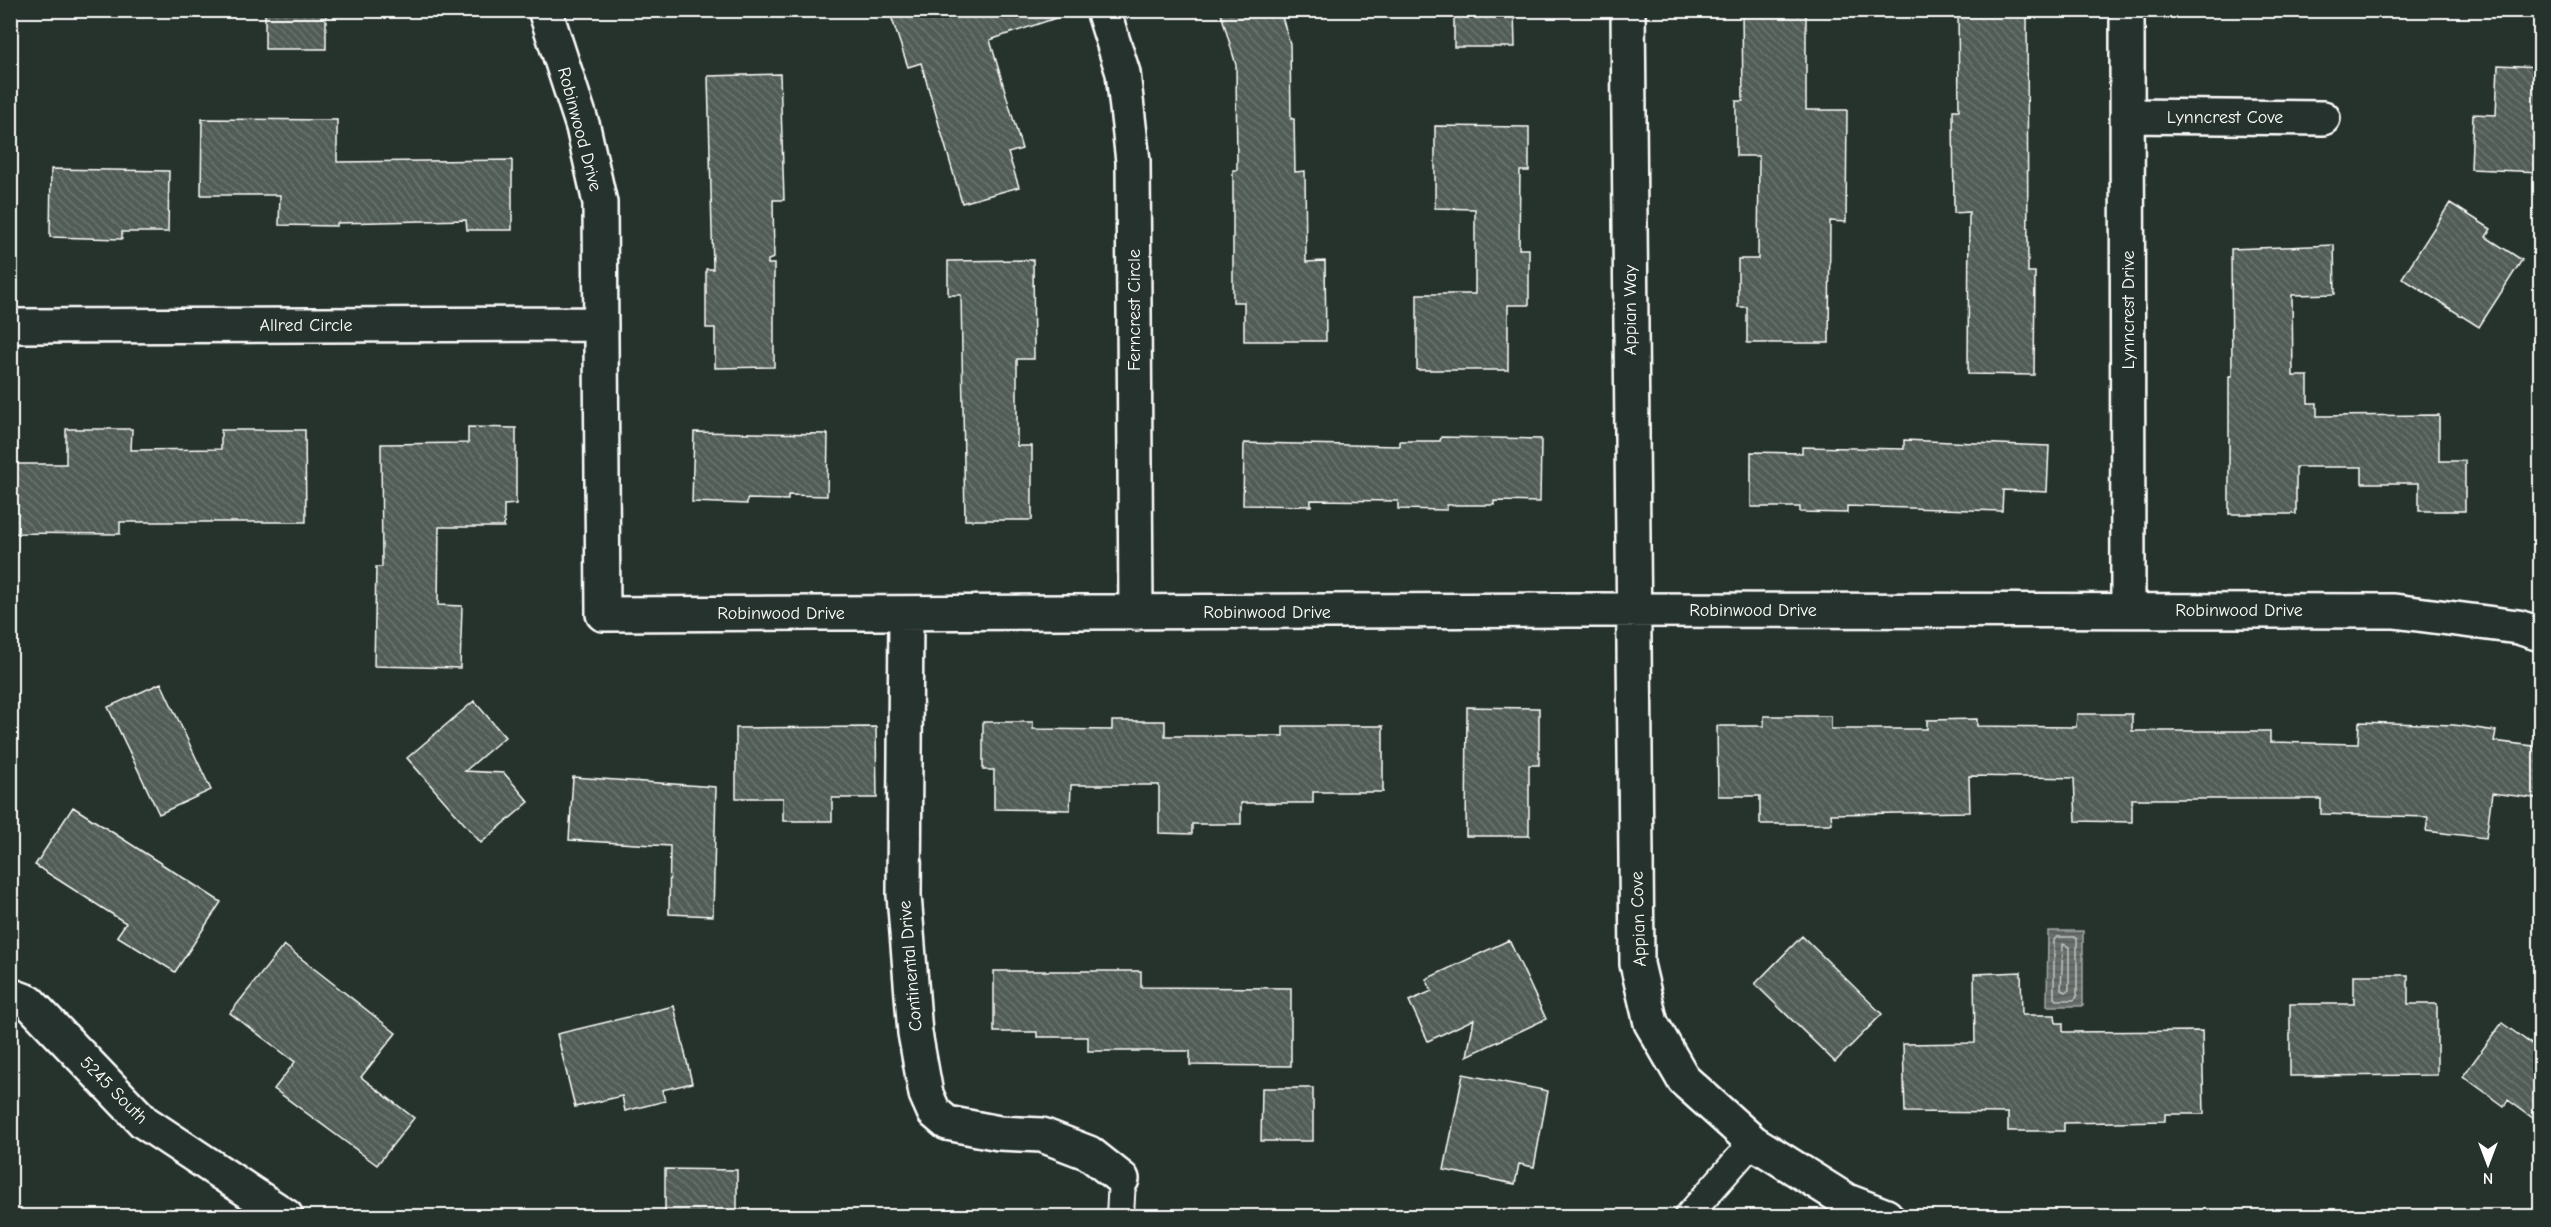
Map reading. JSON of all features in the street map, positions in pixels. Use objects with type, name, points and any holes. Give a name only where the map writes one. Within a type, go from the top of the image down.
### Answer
[{"type":"street","name":"Robinwood Drive","points":[[545,10],[583,128],[600,203],[603,614],[2128,609],[2394,611],[2518,627],[2541,634]]},
{"type":"street","name":"Ferncrest Circle","points":[[1103,10],[1123,73],[1133,162],[1136,613]]},
{"type":"street","name":"Appian Way","points":[[1628,10],[1633,610]]},
{"type":"street","name":"Lynncrest Drive","points":[[2127,10],[2128,609]]},
{"type":"street","name":"Lynncrest Cove","points":[[2127,116],[2323,118]]},
{"type":"street","name":"Allred Circle","points":[[10,326],[601,324]]},
{"type":"street","name":"Appian Cove","points":[[1633,610],[1637,964],[1651,1023],[1684,1080],[1753,1142],[1847,1201],[1886,1216]]},
{"type":"street","name":"Continental Drive","points":[[906,613],[903,895],[915,1033],[926,1094],[934,1112],[947,1123],[999,1133],[1042,1135],[1089,1153],[1122,1179]]},
{"type":"street","name":"5245 South","points":[[10,995],[29,1002],[144,1122],[286,1216]]},
{"type":"lane","points":[[1688,1216],[1753,1142]]},
{"type":"lane","points":[[1120,1216],[1122,1179]]},
{"type":"water","points":[[2048,931],[2083,931],[2083,1006],[2047,1006]]},
{"type":"building","points":[[265,10],[326,10],[326,49],[265,49]]},
{"type":"building","points":[[889,10],[1058,10],[1059,17],[990,40],[1022,149],[1008,153],[1019,187],[962,203],[921,63],[908,67]]},
{"type":"building","points":[[1220,10],[1280,10],[1290,44],[1291,119],[1294,119],[1295,172],[1305,171],[1306,262],[1325,261],[1326,341],[1244,341],[1244,302],[1233,302],[1233,170],[1237,170],[1236,65]]},
{"type":"building","points":[[1454,10],[1514,10],[1515,47],[1454,47]]},
{"type":"building","points":[[1742,10],[1806,10],[1806,110],[1847,110],[1846,222],[1830,221],[1829,343],[1747,343],[1747,307],[1738,307],[1738,259],[1758,259],[1759,156],[1736,156],[1736,101],[1743,101]]},
{"type":"building","points":[[1958,10],[2027,10],[2028,272],[2035,272],[2034,375],[1968,374],[1969,212],[1954,213],[1953,110],[1959,110]]},
{"type":"building","points":[[2498,65],[2541,67],[2541,172],[2471,169],[2473,114],[2496,115]]},
{"type":"building","points":[[780,74],[784,200],[773,200],[774,258],[768,260],[768,264],[774,264],[774,367],[715,368],[715,328],[706,328],[706,269],[713,269],[708,76]]},
{"type":"building","points":[[202,119],[337,120],[337,162],[512,160],[512,230],[467,230],[466,220],[337,223],[337,226],[279,225],[280,195],[201,195]]},
{"type":"building","points":[[1435,126],[1529,127],[1529,171],[1520,171],[1519,249],[1529,249],[1529,305],[1508,305],[1508,370],[1417,370],[1417,294],[1475,294],[1475,209],[1435,208]]},
{"type":"building","points":[[51,169],[169,171],[168,232],[122,232],[122,239],[50,237]]},
{"type":"building","points":[[2450,203],[2491,229],[2486,237],[2522,260],[2479,327],[2402,278]]},
{"type":"building","points":[[2334,245],[2335,294],[2292,295],[2293,376],[2308,376],[2308,403],[2317,403],[2317,416],[2439,415],[2439,461],[2465,461],[2465,511],[2419,511],[2419,483],[2362,483],[2362,467],[2296,467],[2296,514],[2229,514],[2229,376],[2232,376],[2231,249]]},
{"type":"building","points":[[1033,260],[1034,359],[1017,359],[1017,446],[1032,446],[1032,520],[965,520],[961,295],[948,295],[948,261]]},
{"type":"building","points":[[468,427],[516,428],[516,504],[504,505],[504,527],[439,527],[438,605],[462,606],[460,668],[374,666],[376,567],[382,567],[381,444],[468,443]]},
{"type":"building","points":[[66,429],[132,429],[131,450],[221,449],[221,430],[305,430],[306,522],[120,522],[120,534],[10,533],[10,464],[66,464]]},
{"type":"building","points":[[694,432],[828,434],[827,496],[788,495],[788,500],[747,499],[747,504],[692,502]]},
{"type":"building","points":[[1441,437],[1541,439],[1540,502],[1494,501],[1494,505],[1447,505],[1447,510],[1398,509],[1398,501],[1311,500],[1311,506],[1243,505],[1244,443],[1400,446],[1400,441],[1440,441]]},
{"type":"building","points":[[1904,440],[2049,446],[2047,492],[2003,490],[2002,511],[1847,506],[1847,513],[1800,512],[1800,507],[1751,507],[1751,452],[1802,453],[1802,447],[1904,449]]},
{"type":"building","points":[[161,683],[211,790],[159,814],[108,707]]},
{"type":"building","points":[[474,701],[505,737],[465,771],[504,773],[529,802],[481,843],[407,758]]},
{"type":"building","points":[[1467,707],[1539,708],[1539,765],[1529,765],[1529,836],[1466,836]]},
{"type":"building","points":[[2077,714],[2132,714],[2132,731],[2270,731],[2270,742],[2358,744],[2359,722],[2454,725],[2496,731],[2494,741],[2541,747],[2541,799],[2492,793],[2486,838],[2426,831],[2428,817],[2321,814],[2321,799],[2132,799],[2132,822],[2076,821],[2074,778],[1969,776],[1970,812],[1831,814],[1832,824],[1760,824],[1760,796],[1718,796],[1717,726],[1764,726],[1764,716],[1831,716],[1831,729],[1927,729],[1927,720],[1977,719],[1977,726],[2076,727]]},
{"type":"building","points":[[1112,721],[1165,721],[1165,736],[1283,736],[1283,726],[1383,726],[1383,792],[1313,792],[1313,803],[1241,803],[1241,824],[1192,824],[1192,834],[1159,833],[1159,785],[1071,785],[1070,810],[994,809],[994,770],[983,770],[983,722],[1033,722],[1033,729],[1112,730]]},
{"type":"building","points":[[876,727],[877,798],[832,798],[832,821],[783,821],[783,798],[736,798],[736,728]]},
{"type":"building","points":[[573,777],[716,787],[713,916],[669,914],[670,846],[569,840]]},
{"type":"building","points":[[73,807],[221,902],[175,972],[117,936],[126,923],[35,865]]},
{"type":"building","points":[[1802,936],[1882,1014],[1835,1062],[1755,984]]},
{"type":"building","points":[[1509,940],[1546,1019],[1467,1056],[1474,1019],[1428,1041],[1409,1001],[1432,991],[1426,979]]},
{"type":"building","points":[[284,945],[396,1033],[361,1077],[414,1118],[377,1165],[274,1089],[295,1062],[230,1013]]},
{"type":"building","points":[[994,971],[1141,971],[1141,987],[1291,988],[1291,1066],[1190,1065],[1190,1051],[1088,1051],[1088,1037],[1037,1037],[1037,1032],[994,1032]]},
{"type":"building","points":[[2021,972],[2022,1015],[2055,1015],[2056,1023],[2063,1023],[2063,1032],[2202,1031],[2204,1114],[2165,1114],[2165,1121],[2064,1123],[2064,1131],[2008,1131],[2008,1113],[1905,1112],[1903,1044],[1975,1043],[1974,974]]},
{"type":"building","points":[[2354,975],[2408,975],[2408,1004],[2437,1004],[2437,1075],[2290,1076],[2290,1004],[2354,1004]]},
{"type":"building","points":[[674,1006],[692,1083],[662,1090],[665,1101],[625,1111],[622,1096],[575,1107],[557,1034]]},
{"type":"building","points":[[2502,1023],[2541,1051],[2541,1124],[2508,1100],[2504,1106],[2463,1076]]},
{"type":"building","points":[[1463,1074],[1548,1091],[1534,1167],[1519,1164],[1515,1184],[1444,1170]]},
{"type":"building","points":[[1262,1088],[1313,1088],[1313,1141],[1261,1141]]},
{"type":"building","points":[[665,1169],[737,1170],[737,1216],[665,1216]]}]
